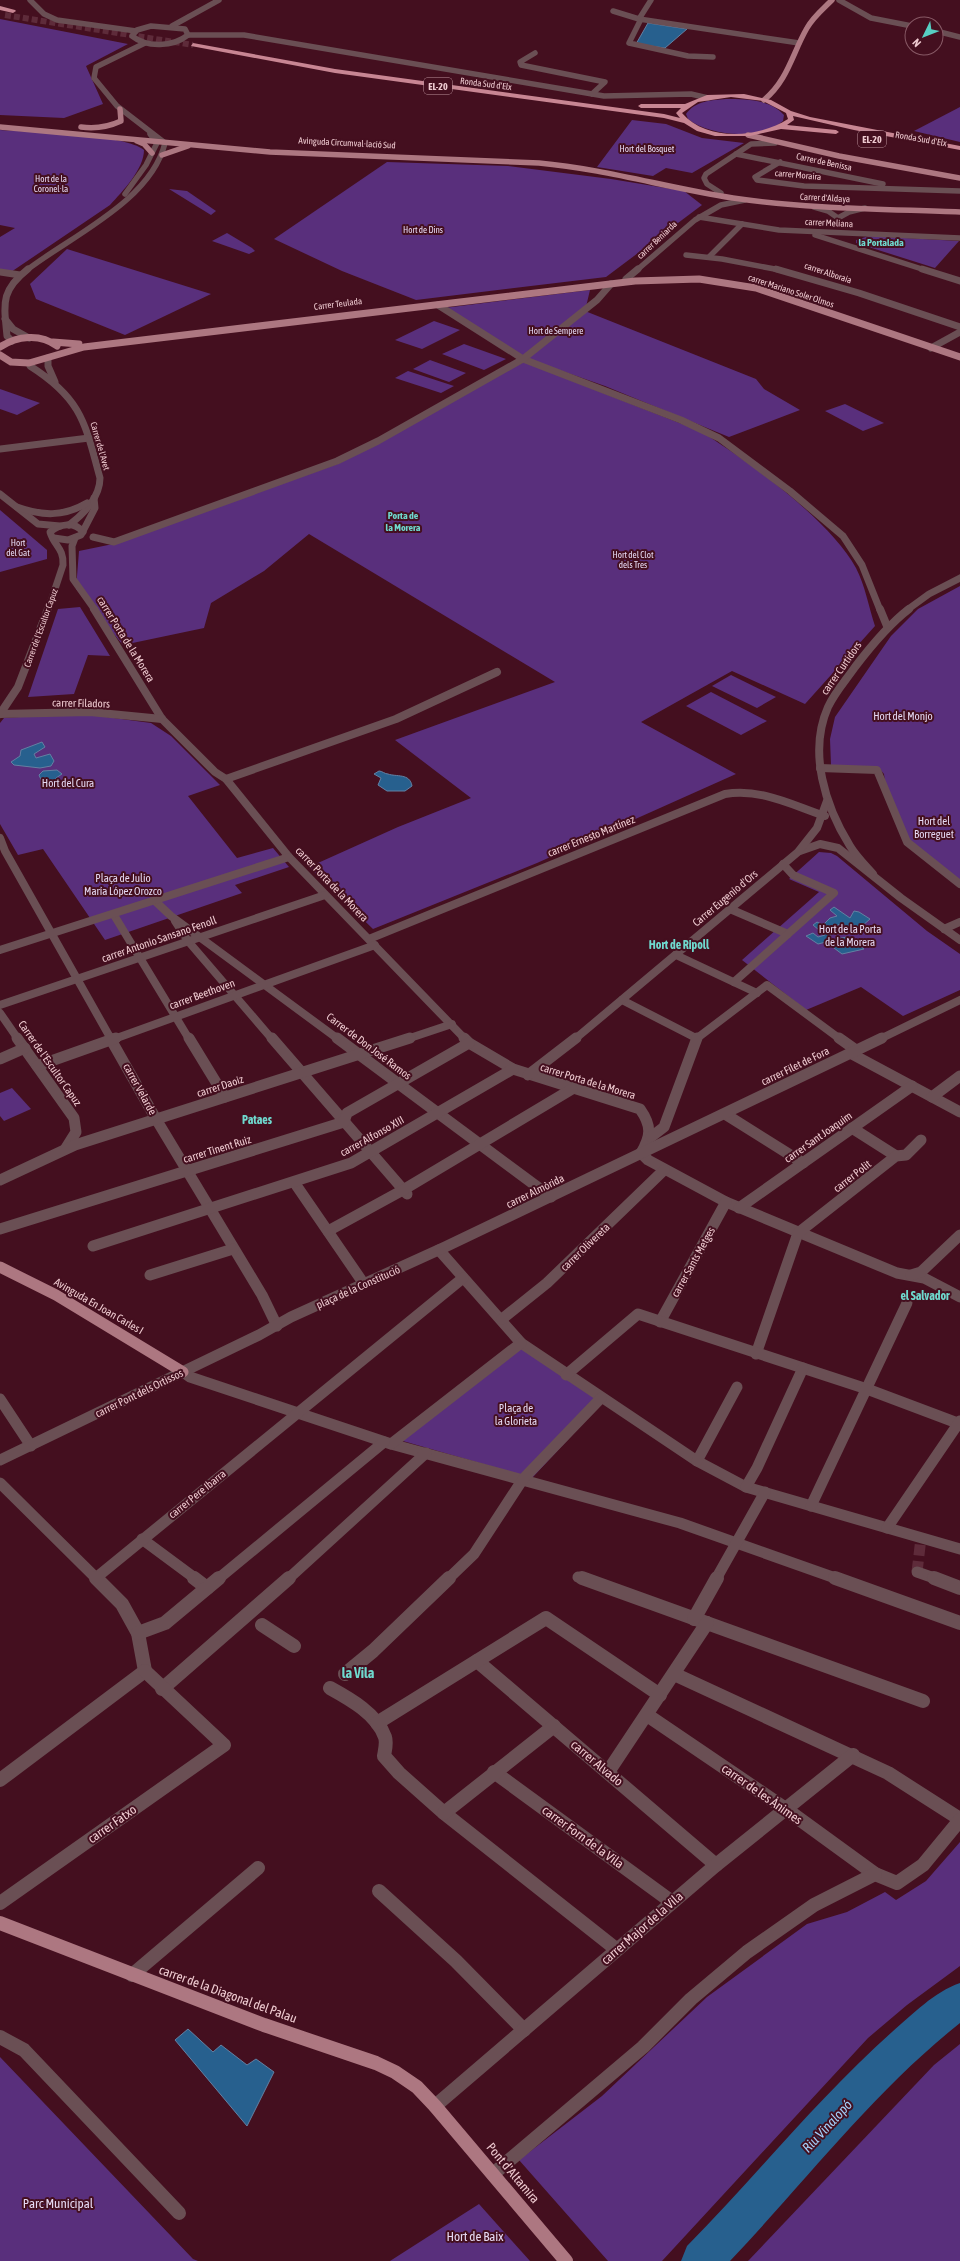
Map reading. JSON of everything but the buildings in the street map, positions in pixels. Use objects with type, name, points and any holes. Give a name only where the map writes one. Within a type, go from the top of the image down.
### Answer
[{"type":"highway","points":[[0,8],[14,11]]},
{"type":"highway","name":"Ronda Sud d'Elx","points":[[683,121],[664,116],[335,72],[196,44],[344,68],[469,86],[615,104],[684,106]]},
{"type":"highway","name":"EL-20","points":[[684,106],[708,98],[731,96],[764,100],[780,105],[790,112]]},
{"type":"highway","points":[[683,121],[679,114],[684,106]]},
{"type":"highway","points":[[783,127],[791,120],[790,112]]},
{"type":"highway","name":"Ronda Sud d'Elx","points":[[790,112],[816,120],[960,148]]},
{"type":"highway","name":"EL-20","points":[[683,121],[690,126],[716,134],[748,135],[770,132],[783,127]]},
{"type":"highway","name":"Ronda Sud d'Elx","points":[[783,127],[823,130],[960,155]]},
{"type":"main road","points":[[764,100],[783,83],[799,43],[815,16],[832,0]]},
{"type":"main road","points":[[73,127],[91,128],[114,124],[121,121],[120,109]]},
{"type":"main road","name":"Avinguda Circumval·lació Sud","points":[[0,123],[140,136],[157,140],[270,152],[539,163],[614,174],[691,188]]},
{"type":"main road","points":[[38,126],[62,126]]},
{"type":"main road","name":"Avinguda Circumval·lació Sud","points":[[0,127],[283,149],[539,160],[597,168],[691,188]]},
{"type":"main road","points":[[79,134],[140,136],[146,134],[147,130]]},
{"type":"main road","points":[[770,132],[770,136],[780,140],[960,174]]},
{"type":"main road","points":[[748,135],[775,143],[960,178]]},
{"type":"main road","points":[[121,137],[144,144],[152,153]]},
{"type":"main road","points":[[162,155],[179,148],[200,145]]},
{"type":"main road","name":"Carrer d'Aldaya","points":[[691,188],[791,202],[960,211]]},
{"type":"main road","name":"Carrer d'Aldaya","points":[[691,188],[745,200],[814,207],[960,211]]},
{"type":"main road","name":"carrer Mariano Soler Olmos","points":[[626,279],[664,276],[699,276],[752,283],[934,346],[960,357]]},
{"type":"main road","name":"Carrer Teulada","points":[[0,347],[12,341],[29,338],[70,344],[103,341],[626,279]]},
{"type":"main road","name":"carrer Mariano Soler Olmos","points":[[611,284],[673,279],[699,279],[736,284],[771,292],[934,346],[960,353]]},
{"type":"main road","name":"Carrer Teulada","points":[[29,363],[48,358],[56,353],[84,347],[611,284]]},
{"type":"main road","points":[[53,342],[58,347],[56,353]]},
{"type":"main road","points":[[1,358],[29,363]]},
{"type":"main road","name":"Avinguda En Joan Carles I","points":[[0,1267],[56,1295],[183,1372]]},
{"type":"main road","name":"carrer de la Diagonal del Palau","points":[[0,1923],[264,2025],[376,2063],[395,2072],[417,2087],[435,2106]]},
{"type":"main road","name":"Pont d'Altamira","points":[[435,2106],[566,2261]]},
{"type":"street","points":[[30,0],[44,14],[57,20],[136,31],[148,27],[172,26],[185,29],[188,35]]},
{"type":"street","points":[[172,26],[219,0]]},
{"type":"street","points":[[651,0],[629,43],[672,54],[703,58],[713,57]]},
{"type":"street","points":[[839,0],[871,18],[904,24]]},
{"type":"street","points":[[613,11],[640,19],[799,43]]},
{"type":"street","points":[[136,31],[132,36],[145,43]]},
{"type":"street","points":[[944,33],[960,38]]},
{"type":"street","points":[[12,341],[7,336],[4,300],[15,279],[37,262],[117,209],[140,186],[162,155],[165,146],[120,109],[94,78],[96,67],[145,43],[172,42],[186,38],[188,35],[244,35],[592,94],[626,97],[698,93],[708,98]]},
{"type":"street","points":[[535,53],[520,62],[521,65],[605,82],[592,94]]},
{"type":"street","points":[[103,217],[130,188],[152,153],[157,140]]},
{"type":"street","points":[[721,193],[707,184],[704,178],[717,166],[751,144],[775,143]]},
{"type":"street","name":"Carrer de Benissa","points":[[736,154],[908,190]]},
{"type":"street","name":"carrer Moraira","points":[[780,162],[755,177],[758,180],[804,186],[960,191]]},
{"type":"street","points":[[870,188],[876,187],[877,183]]},
{"type":"street","name":"carrer Beniarda","points":[[626,279],[654,256],[681,229],[699,217],[721,205],[745,200]]},
{"type":"street","points":[[814,207],[828,211],[838,218]]},
{"type":"street","points":[[838,218],[849,212],[865,208]]},
{"type":"street","name":"carrer Meliana","points":[[699,217],[801,231],[960,238]]},
{"type":"street","points":[[829,239],[829,236],[839,233],[838,218]]},
{"type":"street","points":[[709,257],[742,224]]},
{"type":"street","points":[[801,231],[960,281]]},
{"type":"street","points":[[856,248],[851,244],[851,240],[864,234]]},
{"type":"street","name":"carrer Alboraia","points":[[686,255],[751,262],[790,270],[960,327]]},
{"type":"street","points":[[0,272],[20,275]]},
{"type":"street","points":[[93,537],[114,542],[337,461],[523,359],[597,300],[611,284]]},
{"type":"street","points":[[438,305],[523,359],[681,420],[719,438],[790,491],[842,536],[862,565],[887,626]]},
{"type":"street","points":[[5,319],[13,329],[29,338]]},
{"type":"street","points":[[934,346],[960,332]]},
{"type":"street","name":"Carrer de l'Avet","points":[[48,358],[48,366],[55,384]]},
{"type":"street","name":"Carrer de l'Avet","points":[[29,363],[30,366],[49,377],[81,414],[101,481],[94,498],[86,510],[66,525],[54,528],[50,532],[54,538]]},
{"type":"street","points":[[0,448],[89,438]]},
{"type":"street","points":[[0,494],[38,524],[79,527],[83,532],[75,538],[60,540],[54,538]]},
{"type":"street","points":[[17,507],[34,514],[61,515],[75,510],[94,498]]},
{"type":"street","name":"Carrer de l'Avet","points":[[83,532],[95,508],[94,498]]},
{"type":"street","name":"Carrer de l'Escultor Capuz","points":[[0,714],[6,709],[26,668],[63,565],[64,556],[61,547],[54,538]]},
{"type":"street","name":"carrer Porta de la Morera","points":[[75,538],[72,546],[73,579],[96,611],[162,719],[215,772],[226,779],[289,857],[325,895],[469,1043],[513,1069],[528,1075],[640,1109],[650,1122],[651,1137]]},
{"type":"street","name":"carrer Curtidors","points":[[873,874],[850,845],[828,801],[820,768],[820,739],[828,708],[859,661],[887,626],[919,599],[960,578]]},
{"type":"street","points":[[226,779],[304,754],[396,719],[497,672]]},
{"type":"street","name":"carrer Filadors","points":[[0,714],[90,712],[162,719]]},
{"type":"street","points":[[820,768],[877,770],[906,842],[960,884]]},
{"type":"street","name":"carrer Ernesto Martínez","points":[[372,942],[739,790],[757,793],[825,816]]},
{"type":"street","name":"Carrer Eugenio d'Ors","points":[[528,1075],[540,1068],[798,852],[817,831],[825,816],[828,801]]},
{"type":"street","points":[[0,838],[2,855]]},
{"type":"street","name":"carrer Curtidors","points":[[798,852],[810,847],[828,845],[847,853],[902,898],[960,940]]},
{"type":"street","name":"carrer Velarde","points":[[2,855],[51,933],[156,1119],[262,1295],[277,1326]]},
{"type":"street","points":[[0,950],[51,933],[114,915],[289,857]]},
{"type":"street","points":[[734,982],[834,893],[793,875],[783,864]]},
{"type":"street","name":"carrer Antonio Sansano Fenoll","points":[[0,1005],[325,895]]},
{"type":"street","points":[[155,901],[171,916],[188,941],[405,1192]]},
{"type":"street","points":[[730,909],[788,934]]},
{"type":"street","points":[[114,915],[224,1097]]},
{"type":"street","name":"Carrer de Don José Ramos","points":[[171,916],[202,936],[551,1196]]},
{"type":"street","points":[[944,929],[960,922]]},
{"type":"street","name":"carrer Beethoven","points":[[37,1066],[266,984],[372,942]]},
{"type":"street","points":[[676,955],[757,993]]},
{"type":"street","points":[[960,1112],[853,1051],[767,985],[696,1038],[664,1127],[651,1137],[641,1153],[648,1160],[664,1170],[739,1208],[897,1273],[924,1278],[960,1297]]},
{"type":"street","points":[[622,1000],[696,1038]]},
{"type":"street","name":"carrer Filet de Fora","points":[[641,1153],[960,1000]]},
{"type":"street","name":"Carrer de l'Escultor Capuz","points":[[0,1013],[74,1118],[76,1132],[66,1149]]},
{"type":"street","name":"carrer Daoiz","points":[[0,1180],[66,1149],[452,1024]]},
{"type":"street","points":[[344,1122],[347,1113],[469,1043]]},
{"type":"street","points":[[0,1059],[25,1048]]},
{"type":"street","name":"carrer Alfonso XIII","points":[[93,1246],[351,1164],[513,1069]]},
{"type":"street","points":[[932,1097],[960,1076]]},
{"type":"street","name":"carrer Sant Joaquim","points":[[739,1208],[912,1086]]},
{"type":"street","points":[[328,1231],[405,1192],[480,1143],[572,1089]]},
{"type":"street","points":[[725,1114],[803,1163]]},
{"type":"street","name":"carrer Tinent Ruiz","points":[[0,1229],[344,1122]]},
{"type":"street","points":[[852,1128],[896,1156]]},
{"type":"street","name":"carrer Polit","points":[[798,1233],[896,1156],[906,1155],[921,1140]]},
{"type":"street","name":"carrer Almòrida","points":[[439,1250],[641,1153]]},
{"type":"street","name":"carrer Olivereta","points":[[502,1319],[547,1283],[664,1170]]},
{"type":"street","points":[[294,1182],[364,1284]]},
{"type":"street","name":"carrer Sants Metges","points":[[660,1322],[726,1202]]},
{"type":"street","points":[[756,1354],[798,1233]]},
{"type":"street","points":[[911,1275],[921,1272],[960,1235]]},
{"type":"street","points":[[150,1275],[233,1249]]},
{"type":"street","points":[[439,1250],[522,1343],[566,1375],[697,1461],[746,1487],[960,1549]]},
{"type":"street","name":"plaça de la Constitució","points":[[277,1326],[291,1317],[439,1250]]},
{"type":"street","name":"carrer Pere Ibarra","points":[[93,1574],[142,1539],[464,1278]]},
{"type":"street","points":[[811,1506],[907,1303]]},
{"type":"street","points":[[566,1375],[638,1314],[756,1354],[867,1389],[959,1423],[887,1528]]},
{"type":"street","name":"carrer Pont dels Ortissos","points":[[0,1460],[277,1326]]},
{"type":"street","points":[[138,1633],[156,1628],[165,1623],[218,1578],[387,1443],[522,1343]]},
{"type":"street","points":[[746,1487],[757,1468],[803,1368]]},
{"type":"street","points":[[183,1372],[190,1376],[387,1443],[680,1523],[886,1595],[960,1623]]},
{"type":"street","points":[[697,1461],[737,1387]]},
{"type":"street","points":[[346,1674],[373,1651],[474,1554],[523,1479],[602,1398]]},
{"type":"street","points":[[0,1399],[31,1446]]},
{"type":"street","points":[[0,1483],[122,1604],[138,1633],[144,1671],[162,1689],[254,1619],[258,1607],[426,1453]]},
{"type":"street","points":[[694,1618],[765,1492]]},
{"type":"street","points":[[142,1539],[207,1588]]},
{"type":"street","points":[[917,1572],[960,1588]]},
{"type":"street","points":[[578,1577],[923,1701]]},
{"type":"street","points":[[377,1723],[546,1618],[660,1695]]},
{"type":"street","points":[[254,1619],[294,1646]]},
{"type":"street","points":[[608,1772],[707,1623]]},
{"type":"street","name":"carrer Alvado","points":[[477,1661],[716,1865]]},
{"type":"street","points":[[0,1780],[144,1671]]},
{"type":"street","points":[[674,1674],[888,1773],[960,1820]]},
{"type":"street","points":[[330,1688],[348,1698],[377,1723],[386,1738],[384,1756],[399,1773],[444,1813],[616,1949]]},
{"type":"street","name":"carrer Fatxo","points":[[0,1903],[224,1745],[162,1689]]},
{"type":"street","name":"carrer de les Ànimes","points":[[647,1715],[787,1810],[875,1874],[897,1883],[923,1865],[960,1820]]},
{"type":"street","points":[[444,1813],[554,1726]]},
{"type":"street","name":"carrer Major de la Vila","points":[[435,2106],[616,1949],[716,1865],[853,1756]]},
{"type":"street","name":"carrer Forn de la Vila","points":[[494,1772],[672,1902]]},
{"type":"street","points":[[132,1975],[258,1868]]},
{"type":"street","points":[[493,2174],[643,2048],[691,1999],[747,1952],[814,1905],[875,1874]]},
{"type":"street","points":[[379,1891],[456,1961],[524,2030]]},
{"type":"street","points":[[0,2037],[24,2050],[179,2213]]},
{"type":"green space","points":[[0,19],[128,44],[86,66],[103,104],[64,118],[0,115]]},
{"type":"green space","points":[[726,99],[741,99],[765,103],[772,106],[784,115],[783,121],[774,127],[762,131],[736,134],[709,130],[688,119],[686,114],[694,106],[704,102]]},
{"type":"green space","points":[[960,107],[960,142],[914,131]]},
{"type":"green space","name":"Hort del Bosquet","points":[[632,120],[666,124],[702,138],[744,143],[692,173],[666,168],[653,176],[597,167]]},
{"type":"green space","name":"Hort de la Coronel·la","points":[[0,130],[54,133],[118,140],[144,150],[143,157],[137,172],[110,205],[11,272],[0,271],[0,237],[15,228],[0,225]]},
{"type":"green space","name":"Hort de Dins","points":[[387,162],[508,166],[611,179],[684,191],[702,205],[606,277],[416,300],[342,271],[274,239]]},
{"type":"green space","points":[[169,189],[187,191],[216,211],[211,215]]},
{"type":"green space","points":[[227,233],[255,251],[249,254],[212,241]]},
{"type":"green space","points":[[869,236],[959,241],[935,268],[856,243],[856,240]]},
{"type":"green space","points":[[67,249],[211,294],[125,335],[36,299],[30,284]]},
{"type":"green space","name":"Hort de Sempere","points":[[590,290],[585,311],[756,379],[764,389],[800,410],[729,437],[605,386],[522,357],[444,308]]},
{"type":"green space","points":[[434,321],[460,330],[422,349],[395,340]]},
{"type":"green space","points":[[464,344],[506,359],[484,370],[442,354]]},
{"type":"green space","points":[[430,360],[466,373],[449,382],[413,369]]},
{"type":"green space","name":"Hort del Clot dels Tres","points":[[524,362],[700,431],[763,474],[808,511],[844,550],[859,575],[875,626],[805,704],[732,671],[641,722],[736,774],[537,863],[373,929],[309,867],[398,827],[471,798],[395,740],[555,682],[309,534],[264,571],[211,603],[204,628],[123,645],[76,589],[79,551],[113,544],[340,463],[494,377]]},
{"type":"green space","points":[[408,371],[454,386],[441,393],[395,378]]},
{"type":"green space","points":[[0,389],[40,403],[17,415],[0,409]]},
{"type":"green space","points":[[845,404],[884,423],[863,431],[825,411]]},
{"type":"green space","name":"Hort del Gat","points":[[0,510],[47,550],[47,559],[0,572]]},
{"type":"green space","name":"Hort del Monjo","points":[[960,586],[960,881],[909,840],[886,789],[884,774],[879,768],[831,765],[830,739],[835,717],[891,636],[918,609]]},
{"type":"green space","points":[[80,607],[110,656],[88,655],[74,694],[28,697],[58,609]]},
{"type":"green space","points":[[731,675],[776,697],[757,708],[712,686]]},
{"type":"green space","points":[[711,692],[767,721],[741,735],[686,706]]},
{"type":"green space","points":[[36,716],[99,716],[151,723],[171,736],[220,785],[188,796],[237,858],[273,848],[289,867],[235,885],[242,893],[105,940],[43,849],[18,855],[0,824],[0,723],[4,718]]},
{"type":"green space","name":"Hort de la Porta de la Morera","points":[[819,852],[831,853],[837,856],[927,931],[960,954],[960,990],[903,1016],[861,987],[806,1010],[742,960],[819,892],[789,879]]},
{"type":"green space","points":[[12,1088],[31,1109],[4,1121],[0,1116],[0,1093]]},
{"type":"green space","name":"Plaça de la Glorieta","points":[[518,1343],[603,1402],[532,1478],[396,1439]]},
{"type":"green space","points":[[960,1842],[960,1966],[907,2005],[868,2038],[662,2261],[608,2261],[519,2160],[602,2096],[707,1997],[807,1924],[847,1912],[885,1892],[896,1900],[926,1881]]},
{"type":"green space","points":[[960,2044],[960,2261],[748,2261],[934,2065]]},
{"type":"green space","name":"Parc Municipal","points":[[0,2057],[193,2259],[198,2261],[0,2261]]},
{"type":"green space","name":"Hort de Baix","points":[[479,2204],[530,2261],[390,2261]]},
{"type":"water","points":[[648,23],[687,29],[665,48],[636,44]]},
{"type":"water","points":[[42,742],[45,747],[34,754],[36,758],[50,754],[54,761],[51,766],[40,768],[14,765],[11,762],[20,756],[21,750]]},
{"type":"water","points":[[57,770],[62,774],[56,778],[56,780],[47,784],[42,782],[39,775],[43,771]]},
{"type":"water","points":[[379,771],[406,777],[411,782],[412,786],[405,791],[387,791],[378,785],[381,778],[374,774]]},
{"type":"water","points":[[834,907],[850,918],[854,911],[859,912],[870,919],[862,926],[866,930],[851,932],[839,924],[829,937],[832,940],[847,937],[864,949],[842,954],[826,942],[818,944],[806,936],[813,933],[818,937],[825,935],[813,925],[817,922],[823,925],[830,918],[837,916],[830,910]]},
{"type":"water","points":[[188,2029],[213,2052],[221,2045],[247,2065],[256,2059],[274,2072],[247,2126],[175,2040]]},
{"type":"waterway","name":"Riu Vinalopó","points":[[702,2261],[734,2228],[826,2125],[890,2059],[924,2028],[960,2000]]},
{"type":"tunnel","points":[[5,15],[193,45]]},
{"type":"tunnel","points":[[917,1572],[921,1538]]},
{"type":"district","name":"la Portalada","points":[[881,242]]},
{"type":"district","name":"Porta de la Morera","points":[[403,520]]},
{"type":"district","name":"Hort de Ripoll","points":[[679,945]]},
{"type":"district","name":"Pataes","points":[[257,1120]]},
{"type":"district","name":"el Salvador","points":[[925,1296]]},
{"type":"district","name":"la Vila","points":[[358,1673]]},
{"type":"park label","name":"Hort del Cura","points":[[68,783]]},
{"type":"park label","name":"Hort del Borreguet","points":[[934,827]]},
{"type":"park label","name":"Plaça de Julio María López Orozco","points":[[123,884]]}]
